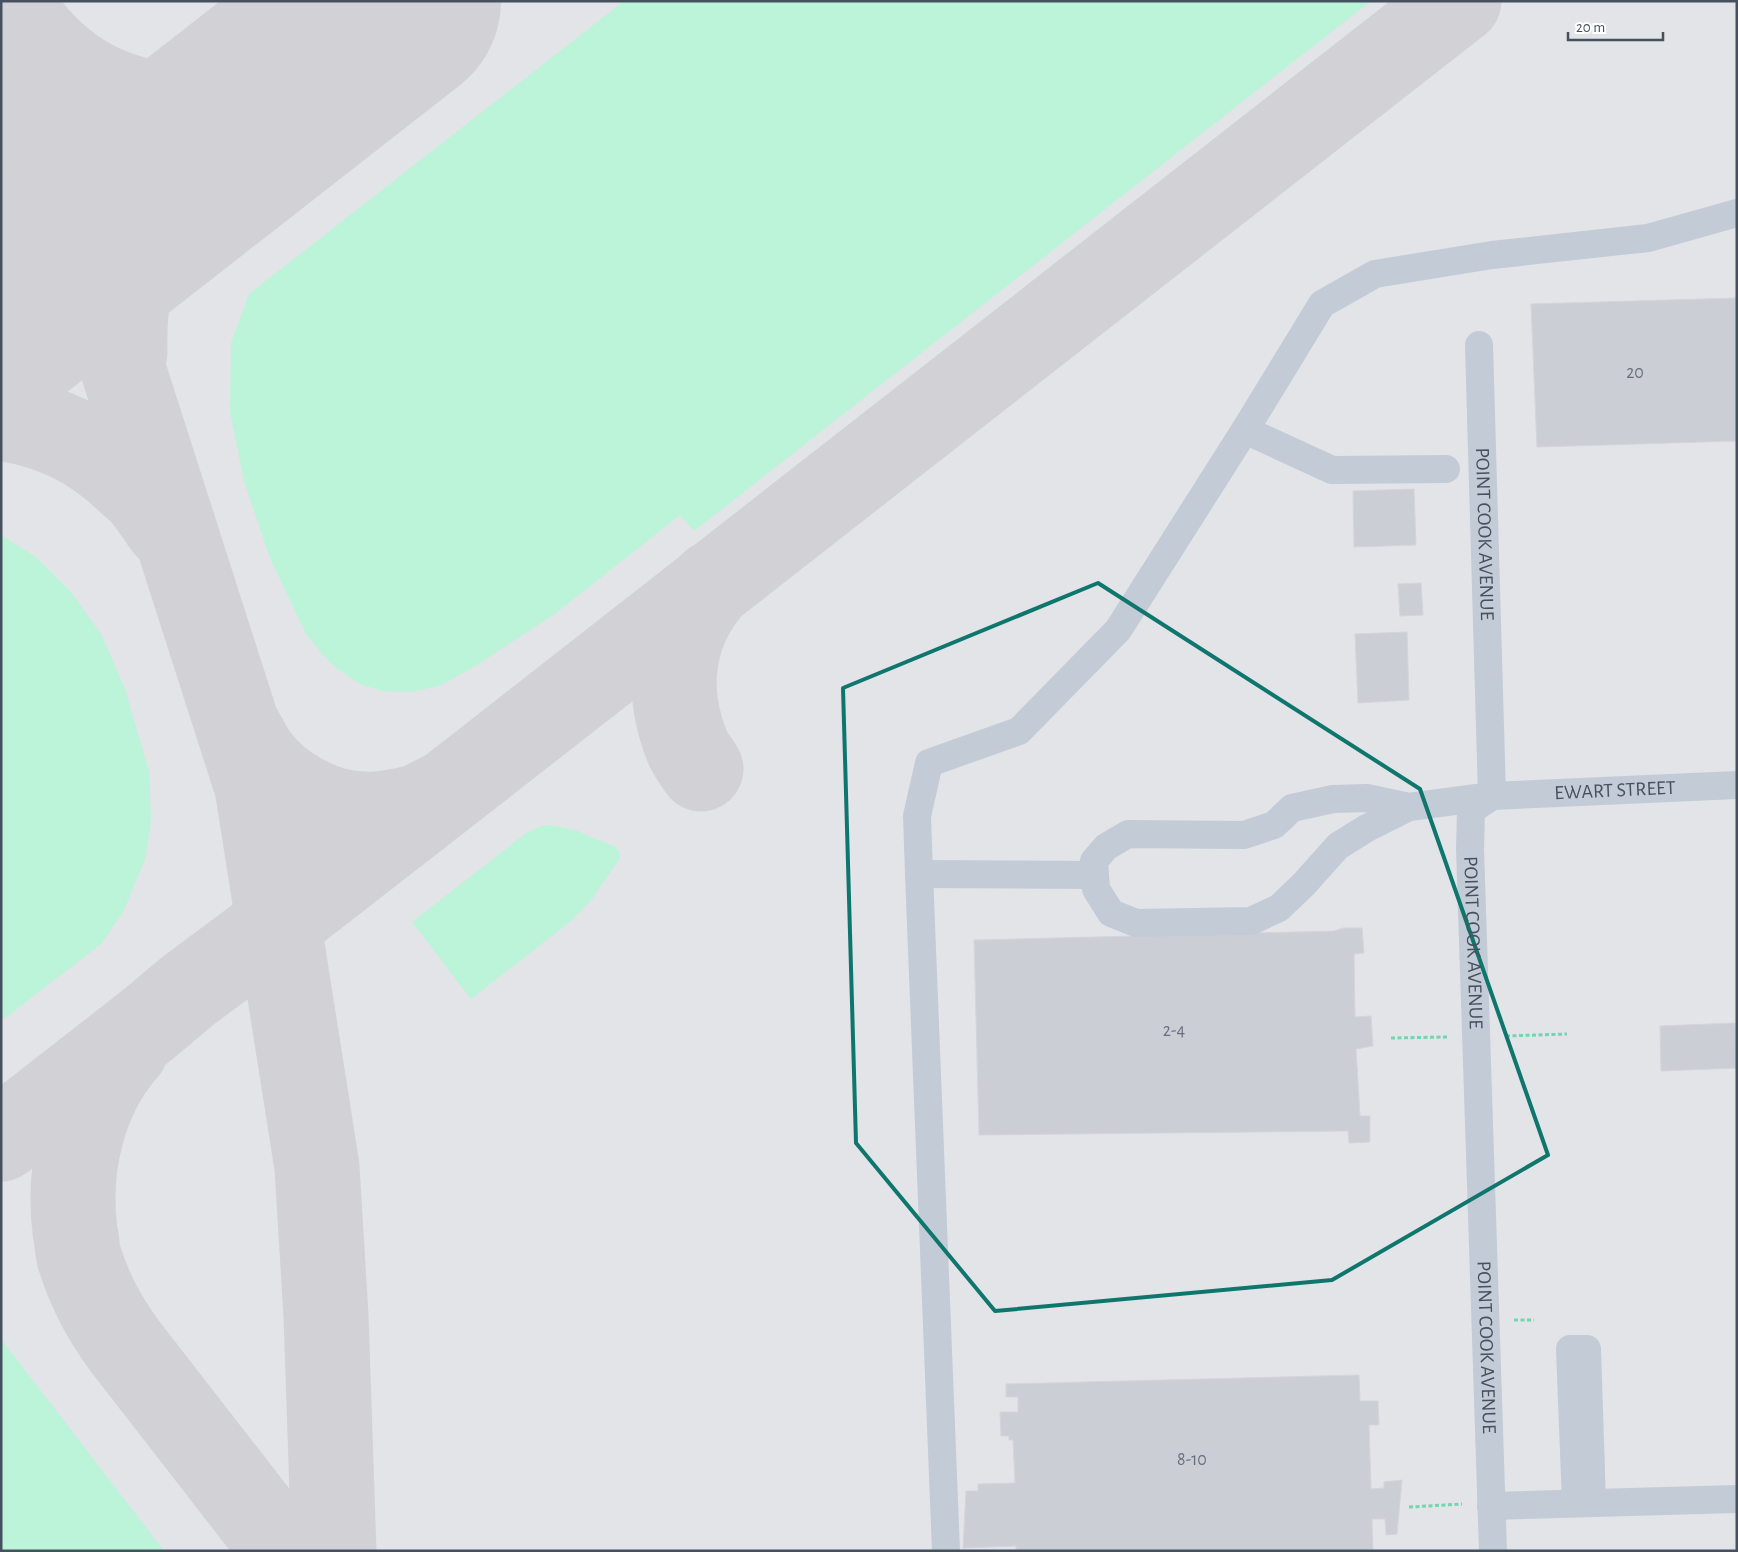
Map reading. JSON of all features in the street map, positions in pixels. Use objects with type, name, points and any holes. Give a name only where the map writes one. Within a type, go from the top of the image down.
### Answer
[{"type":"street","points":[[946,1551],[918,874],[917,816],[928,763],[1019,731],[1118,630],[1245,430],[1322,304],[1375,274],[1492,255],[1648,238],[1737,213]]},
{"type":"street","name":"POINT COOK AVENUE","points":[[1479,345],[1492,796],[1471,810],[1470,849],[1478,1505],[1493,1551]]},
{"type":"street","points":[[1245,430],[1332,470],[1446,469]]},
{"type":"street","name":"EWART STREET","points":[[1409,807],[1492,796],[1737,785]]},
{"type":"street","points":[[1366,798],[1409,807],[1367,828],[1338,846],[1304,884],[1279,908],[1251,921],[1136,924],[1111,912],[1096,889],[1094,861],[1106,847],[1128,834],[1244,835],[1274,825],[1292,808],[1333,799],[1366,798]]},
{"type":"street","points":[[918,874],[1094,875]]},
{"type":"street","points":[[1578,1349],[1584,1503]]},
{"type":"street","points":[[1478,1505],[1737,1498]]},
{"type":"path","points":[[1505,1321],[1534,1320]]},
{"type":"path","points":[[1409,1507],[1478,1505]]},
{"type":"highlighted area","points":[[1098,583],[1420,789],[1548,1155],[1332,1280],[995,1311],[856,1143],[843,688]]},
{"type":"shaded area","points":[[1,1],[1737,1],[1737,1551],[1,1551]]},
{"type":"green space","points":[[624,1],[1371,1],[694,531],[680,515],[556,613],[474,667],[439,686],[410,692],[382,691],[360,684],[335,667],[306,634],[270,558],[244,481],[230,412],[231,343],[249,294]]},
{"type":"green space","points":[[1,535],[37,558],[70,591],[101,634],[125,689],[149,772],[151,820],[145,859],[123,912],[101,944],[1,1021]]},
{"type":"green space","points":[[550,825],[575,830],[615,847],[619,851],[620,858],[592,899],[571,921],[471,999],[412,922],[525,834],[541,826]]},
{"type":"green space","points":[[1,1339],[164,1551],[1,1551]]},
{"type":"building","points":[[1737,298],[1737,441],[1537,447],[1531,304]]},
{"type":"building","points":[[1414,489],[1416,545],[1354,547],[1353,491]]},
{"type":"building","points":[[1421,583],[1423,615],[1400,616],[1398,584]]},
{"type":"building","points":[[1407,632],[1409,700],[1358,703],[1355,634]]},
{"type":"building","points":[[1343,928],[1362,928],[1364,953],[1354,954],[1355,1017],[1371,1016],[1373,1046],[1356,1049],[1360,1116],[1370,1116],[1370,1142],[1349,1143],[1348,1131],[979,1135],[974,940],[1334,931]]},
{"type":"building","points":[[1735,1023],[1737,1068],[1661,1071],[1660,1026]]},
{"type":"building","points":[[1359,1375],[1360,1401],[1378,1401],[1379,1425],[1369,1425],[1371,1489],[1384,1488],[1384,1482],[1402,1480],[1397,1534],[1386,1535],[1385,1519],[1372,1519],[1373,1551],[1016,1551],[1016,1546],[963,1548],[966,1491],[978,1491],[978,1484],[1015,1483],[1013,1440],[1009,1440],[1009,1436],[1001,1436],[1000,1412],[1018,1412],[1018,1397],[1006,1397],[1006,1384]]},
{"type":"taxiway","points":[[5,1],[257,787],[317,1167],[326,1316],[334,1551]]},
{"type":"taxiway","points":[[1,1139],[146,1026],[189,990],[279,923],[450,790],[1459,1]]},
{"type":"taxiway","points":[[11,4],[40,41],[72,70],[90,81],[131,98],[172,106],[197,108],[236,98],[282,78],[326,54]]},
{"type":"taxiway","points":[[1,286],[21,251],[34,213],[40,174],[41,134]]},
{"type":"taxiway","points":[[125,352],[125,320],[129,289],[135,258],[146,228],[169,191],[220,137]]},
{"type":"taxiway","points":[[1,418],[37,426],[86,447],[115,468],[142,492],[168,528]]},
{"type":"taxiway","points":[[701,769],[688,749],[681,728],[674,692],[674,674],[681,639],[688,621],[713,583]]},
{"type":"taxiway","points":[[238,727],[255,756],[276,779],[303,797],[333,809],[348,813],[376,814],[416,807],[443,794]]},
{"type":"taxiway","points":[[126,1049],[111,1068],[99,1089],[81,1134],[76,1158],[73,1207],[79,1257],[103,1313],[116,1334],[284,1551]]},
{"type":"runway","points":[[1,308],[394,1]]}]
